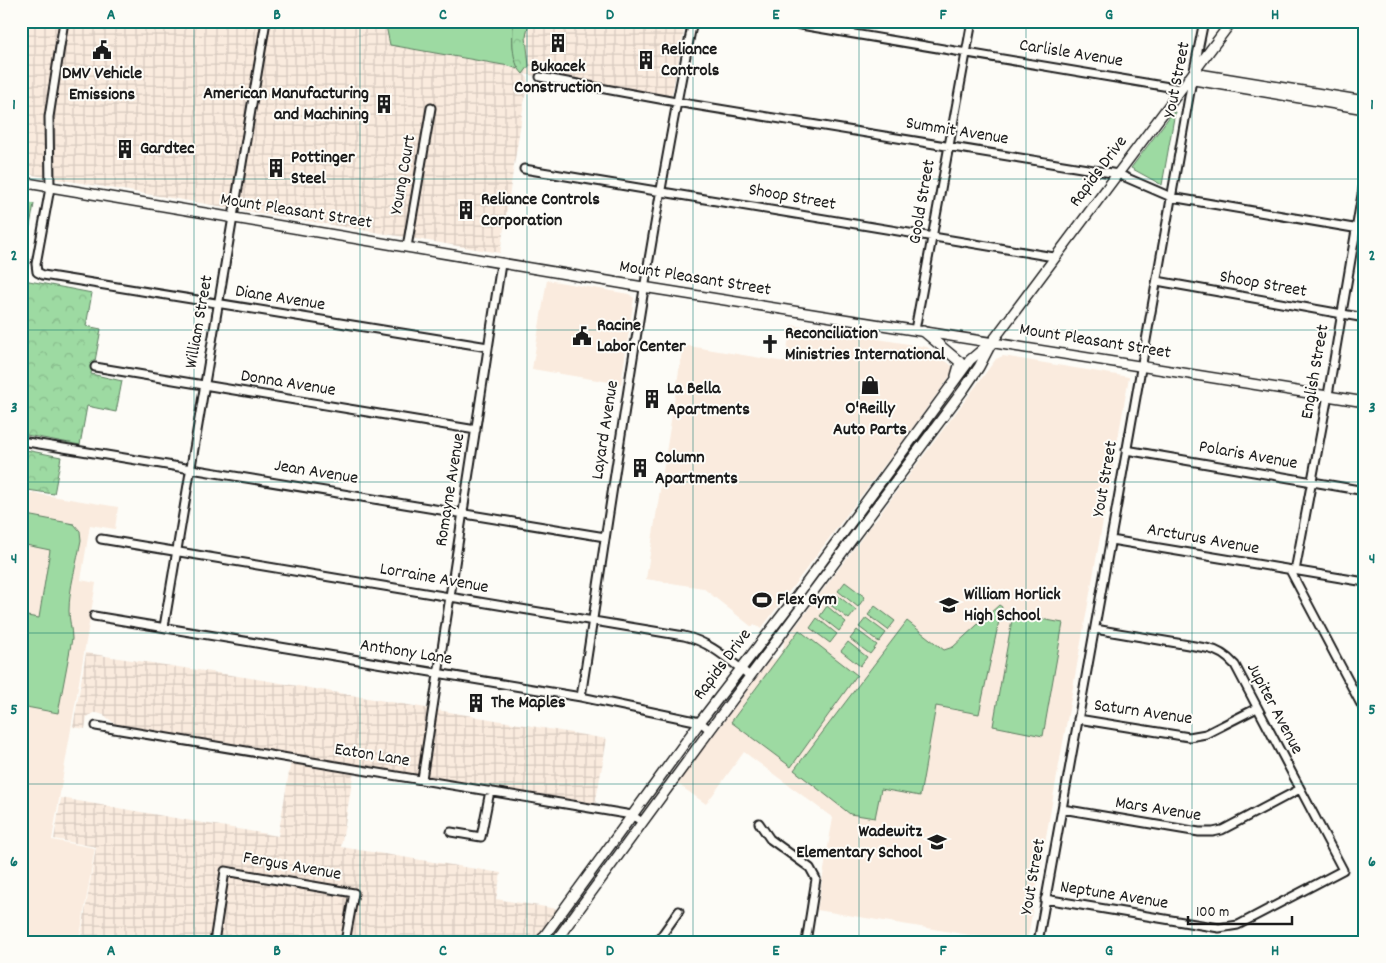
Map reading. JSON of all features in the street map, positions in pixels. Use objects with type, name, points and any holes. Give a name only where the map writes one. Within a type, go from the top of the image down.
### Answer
[{"type":"street","points":[[50,188],[49,117],[64,21]]},
{"type":"street","name":"William Street","points":[[164,627],[266,21]]},
{"type":"street","name":"Layard Avenue","points":[[581,697],[643,287],[692,21]]},
{"type":"street","name":"Carlisle Avenue","points":[[778,21],[1181,89]]},
{"type":"street","name":"Goold Street","points":[[919,331],[932,237],[972,21]]},
{"type":"street","name":"Yout Street","points":[[1038,942],[1157,281],[1191,77],[1204,21]]},
{"type":"street","name":"Rapids Drive","points":[[555,942],[964,389],[979,367],[992,342],[1054,257],[1232,21]]},
{"type":"street","name":"Summit Avenue","points":[[540,77],[676,102],[1118,174],[1171,197],[1365,230]]},
{"type":"street","points":[[1191,77],[1365,101]]},
{"type":"street","points":[[1191,77],[1365,109]]},
{"type":"street","name":"Young Court","points":[[407,247],[431,108]]},
{"type":"street","name":"Shoop Street","points":[[524,169],[1054,257]]},
{"type":"street","name":"English Street","points":[[1293,570],[1328,395],[1365,177]]},
{"type":"street","name":"Mount Pleasant Street","points":[[21,182],[501,264],[1365,402]]},
{"type":"street","name":"Diane Avenue","points":[[50,188],[36,264],[37,272],[43,275],[488,347]]},
{"type":"street","name":"Romayne Avenue","points":[[422,779],[501,264]]},
{"type":"street","name":"Shoop Street","points":[[1157,281],[1365,318]]},
{"type":"street","points":[[919,331],[960,362],[954,382]]},
{"type":"street","name":"Rapids Drive","points":[[540,942],[700,722],[970,360],[992,342]]},
{"type":"street","name":"Donna Avenue","points":[[96,366],[476,430]]},
{"type":"street","name":"Jean Avenue","points":[[21,440],[605,537]]},
{"type":"street","name":"Polaris Avenue","points":[[1126,450],[1365,490]]},
{"type":"street","name":"Lorraine Avenue","points":[[102,538],[693,638],[710,646],[750,676]]},
{"type":"street","name":"Arcturus Avenue","points":[[1111,540],[1365,582]]},
{"type":"street","points":[[1293,570],[1365,712]]},
{"type":"street","name":"Anthony Lane","points":[[94,616],[581,697],[700,722],[710,730]]},
{"type":"street","name":"Jupiter Avenue","points":[[1095,629],[1206,648],[1221,653],[1235,665],[1343,870]]},
{"type":"street","name":"Saturn Avenue","points":[[1078,719],[1189,737],[1206,734],[1257,708]]},
{"type":"street","name":"Eaton Lane","points":[[96,726],[632,815],[642,822]]},
{"type":"street","name":"Mars Avenue","points":[[1062,809],[1199,832],[1213,832],[1222,830],[1300,789]]},
{"type":"street","points":[[451,832],[481,837],[490,791]]},
{"type":"street","points":[[759,823],[770,839],[810,868],[816,879],[806,942]]},
{"type":"street","name":"Neptune Avenue","points":[[1045,899],[1219,928],[1229,928],[1343,870]]},
{"type":"street","name":"Fergus Avenue","points":[[214,942],[225,871],[354,893],[346,942]]},
{"type":"street","points":[[575,894],[585,900]]},
{"type":"street","points":[[657,942],[679,910]]},
{"type":"shaded area","points":[[21,21],[686,21],[672,94],[669,96],[524,74],[528,78],[500,253],[21,173]]},
{"type":"shaded area","points":[[547,280],[629,294],[634,298],[621,384],[532,369]]},
{"type":"shaded area","points":[[791,325],[927,347],[953,367],[951,375],[761,629],[754,624],[752,627],[703,588],[646,579],[683,345],[785,362]]},
{"type":"shaded area","name":"William Horlick High School","points":[[1003,356],[1129,377],[1027,942],[1012,942],[817,910],[833,818],[744,752],[706,804],[675,782],[717,731],[769,661],[777,658],[783,649],[784,642],[996,359]]},
{"type":"shaded area","points":[[21,491],[118,507],[115,529],[90,525],[81,580],[96,583],[52,840],[95,848],[79,942],[21,942]]},
{"type":"shaded area","points":[[86,653],[263,680],[607,739],[595,805],[355,765],[341,847],[501,873],[496,899],[558,909],[535,942],[80,942],[96,847],[54,839],[61,798],[278,836],[292,755],[115,724],[104,715],[97,713],[87,717],[85,729],[73,727]]},
{"type":"green space","points":[[385,21],[513,21],[513,46],[518,69],[390,45]]},
{"type":"green space","points":[[513,21],[529,21],[526,37],[529,66],[523,74],[514,56]]},
{"type":"green space","points":[[1173,112],[1175,112],[1162,185],[1131,168]]},
{"type":"green space","points":[[21,201],[34,204],[21,274]]},
{"type":"green space","points":[[24,280],[92,293],[86,326],[101,329],[91,374],[122,381],[116,412],[87,406],[80,445],[21,434],[21,293]]},
{"type":"green space","points":[[21,449],[61,457],[54,494],[21,489]]},
{"type":"green space","points":[[21,514],[74,524],[80,531],[81,540],[69,602],[72,639],[58,713],[21,706],[21,615],[39,618],[50,550],[21,544]]},
{"type":"green space","points":[[845,582],[865,597],[858,607],[838,591]]},
{"type":"green space","points":[[836,594],[856,610],[849,619],[829,604]]},
{"type":"green space","points":[[999,605],[1002,607],[979,714],[936,706],[920,796],[881,789],[875,818],[850,814],[794,770],[907,621],[944,650],[953,647]]},
{"type":"green space","points":[[827,606],[846,622],[839,631],[820,616]]},
{"type":"green space","points":[[875,606],[895,621],[888,630],[868,615]]},
{"type":"green space","points":[[1013,614],[1063,623],[1043,736],[993,726]]},
{"type":"green space","points":[[817,618],[837,634],[830,643],[810,628]]},
{"type":"green space","points":[[866,618],[886,633],[879,642],[859,627]]},
{"type":"green space","points":[[799,630],[857,675],[791,767],[731,722]]},
{"type":"green space","points":[[857,630],[877,645],[870,654],[850,639]]},
{"type":"green space","points":[[848,642],[867,657],[860,666],[841,651]]},
{"type":"place","name":"Bukacek Construction","points":[[558,43]]},
{"type":"place","name":"DMV Vehicle Emissions","points":[[102,50]]},
{"type":"place","name":"Reliance Controls","points":[[646,60]]},
{"type":"place","name":"American Manufacturing and Machining","points":[[384,104]]},
{"type":"place","name":"Gardtec","points":[[125,149]]},
{"type":"place","name":"Pottinger Steel","points":[[276,168]]},
{"type":"place","name":"Reliance Controls Corporation","points":[[466,210]]},
{"type":"place","name":"Racine Labor Center","points":[[582,336]]},
{"type":"place","name":"Reconciliation Ministries International","points":[[770,344]]},
{"type":"place","name":"O'Reilly Auto Parts","points":[[870,385]]},
{"type":"place","name":"La Bella Apartments","points":[[652,399]]},
{"type":"place","name":"Column Apartments","points":[[640,468]]},
{"type":"place","name":"Flex Gym","points":[[762,600]]},
{"type":"place","name":"William Horlick High School","points":[[949,605]]},
{"type":"place","name":"The Maples","points":[[476,703]]},
{"type":"place","name":"Wadewitz Elementary School","points":[[937,842]]}]
